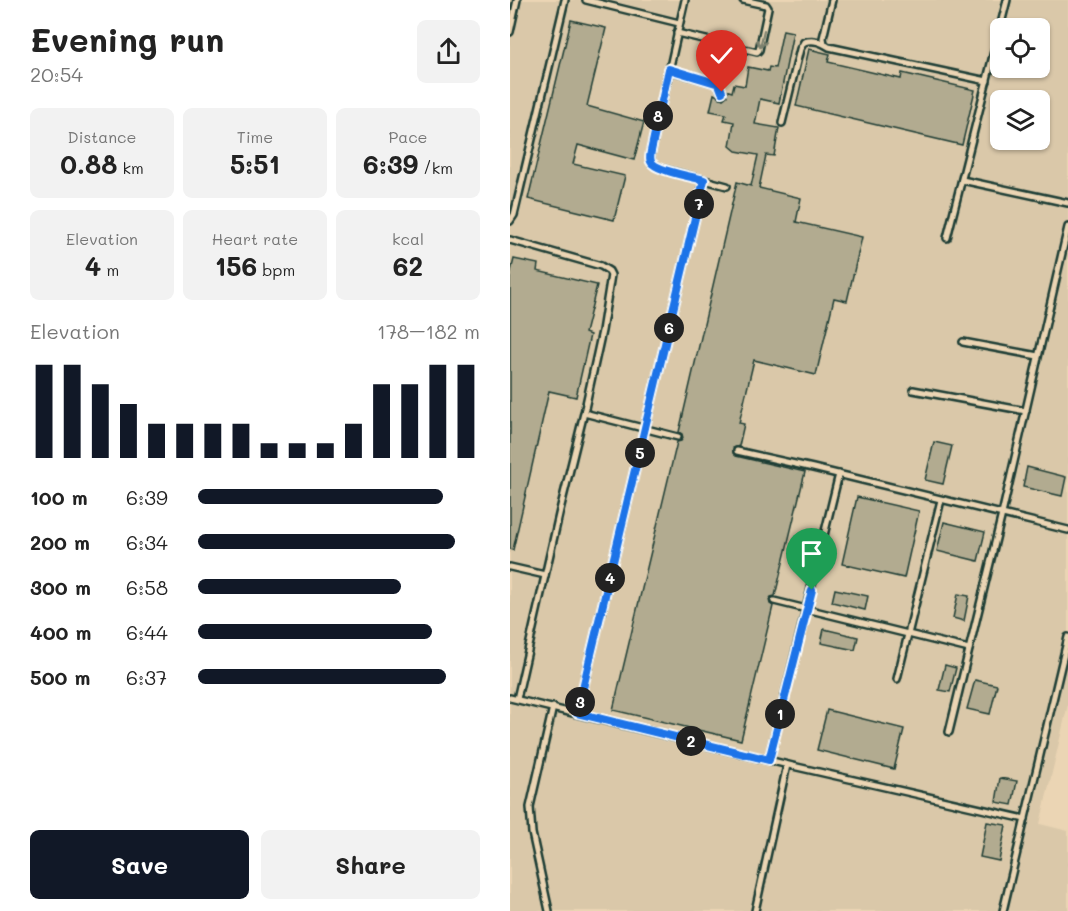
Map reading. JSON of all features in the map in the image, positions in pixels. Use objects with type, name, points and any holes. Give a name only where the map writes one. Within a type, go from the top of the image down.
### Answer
[{"type":"lane","points":[[510,32],[518,0]]},
{"type":"lane","points":[[510,221],[514,215],[565,0]]},
{"type":"lane","points":[[586,0],[680,23]]},
{"type":"lane","points":[[685,0],[650,160],[653,165],[660,168],[727,186]]},
{"type":"lane","points":[[677,33],[757,52],[768,8],[766,5],[744,0]]},
{"type":"lane","points":[[824,43],[823,38],[832,0]]},
{"type":"lane","points":[[947,238],[1007,0]]},
{"type":"lane","points":[[782,123],[800,49],[804,42],[824,43],[829,47],[987,81]]},
{"type":"lane","points":[[669,69],[719,84],[722,94]]},
{"type":"lane","points":[[577,713],[704,180]]},
{"type":"lane","points":[[962,180],[1068,203]]},
{"type":"lane","points":[[949,732],[1068,227]]},
{"type":"lane","points":[[510,240],[601,266],[611,275],[602,331],[584,413],[517,699]]},
{"type":"lane","points":[[963,342],[1038,356]]},
{"type":"lane","points":[[913,390],[1026,411]]},
{"type":"lane","points":[[584,413],[678,437]]},
{"type":"lane","points":[[737,451],[1068,530]]},
{"type":"lane","points":[[769,760],[839,474]]},
{"type":"lane","points":[[897,679],[941,500]]},
{"type":"lane","points":[[510,567],[545,575]]},
{"type":"lane","points":[[774,601],[969,649]]},
{"type":"lane","points":[[1003,911],[1068,637]]},
{"type":"lane","points":[[510,698],[787,765],[1025,819]]},
{"type":"lane","points":[[549,911],[532,833],[530,807],[553,707]]},
{"type":"lane","points":[[755,911],[787,765]]},
{"type":"shaded area","points":[[510,0],[1068,0],[1068,704],[1040,824],[1068,831],[1068,911],[510,911]]},
{"type":"building","points":[[571,20],[606,28],[587,106],[644,122],[634,160],[578,145],[573,164],[625,176],[614,220],[528,199]]},
{"type":"building","points":[[783,30],[793,32],[779,103],[760,99],[755,124],[779,128],[774,156],[766,155],[759,188],[801,198],[796,222],[862,237],[847,301],[834,298],[816,375],[754,360],[739,423],[744,424],[739,446],[733,448],[733,453],[736,456],[805,472],[775,596],[769,600],[773,606],[741,740],[613,710],[677,442],[683,438],[679,432],[737,182],[751,186],[758,155],[736,151],[730,146],[734,122],[724,120],[726,114],[710,111],[714,94],[723,99],[727,96],[726,90],[732,92],[734,84],[745,86],[748,67],[768,71],[769,67],[775,68]]},
{"type":"building","points":[[809,49],[830,54],[828,62],[901,79],[902,73],[975,90],[962,145],[796,106]]},
{"type":"building","points":[[514,259],[538,264],[537,271],[597,285],[585,333],[590,335],[576,397],[549,391],[513,550],[510,549],[510,275]]},
{"type":"building","points":[[934,442],[952,446],[943,484],[925,480]]},
{"type":"building","points":[[1027,467],[1066,477],[1062,496],[1023,487]]},
{"type":"building","points":[[857,497],[919,511],[904,578],[842,564]]},
{"type":"building","points":[[944,522],[985,532],[978,561],[937,551]]},
{"type":"building","points":[[835,589],[868,596],[865,610],[832,602]]},
{"type":"building","points":[[958,594],[969,596],[964,621],[953,618]]},
{"type":"building","points":[[824,629],[858,637],[855,650],[821,643]]},
{"type":"building","points":[[945,665],[956,668],[950,692],[939,690]]},
{"type":"building","points":[[975,680],[997,685],[990,714],[967,709]]},
{"type":"building","points":[[827,710],[904,729],[894,769],[817,750]]},
{"type":"building","points":[[1000,778],[1017,781],[1012,805],[996,802]]},
{"type":"building","points":[[987,822],[1006,825],[999,861],[980,857]]},
{"type":"route","points":[[722,92],[719,84],[669,69],[650,160],[653,165],[660,168],[704,180],[577,713],[769,760],[812,590]]}]
